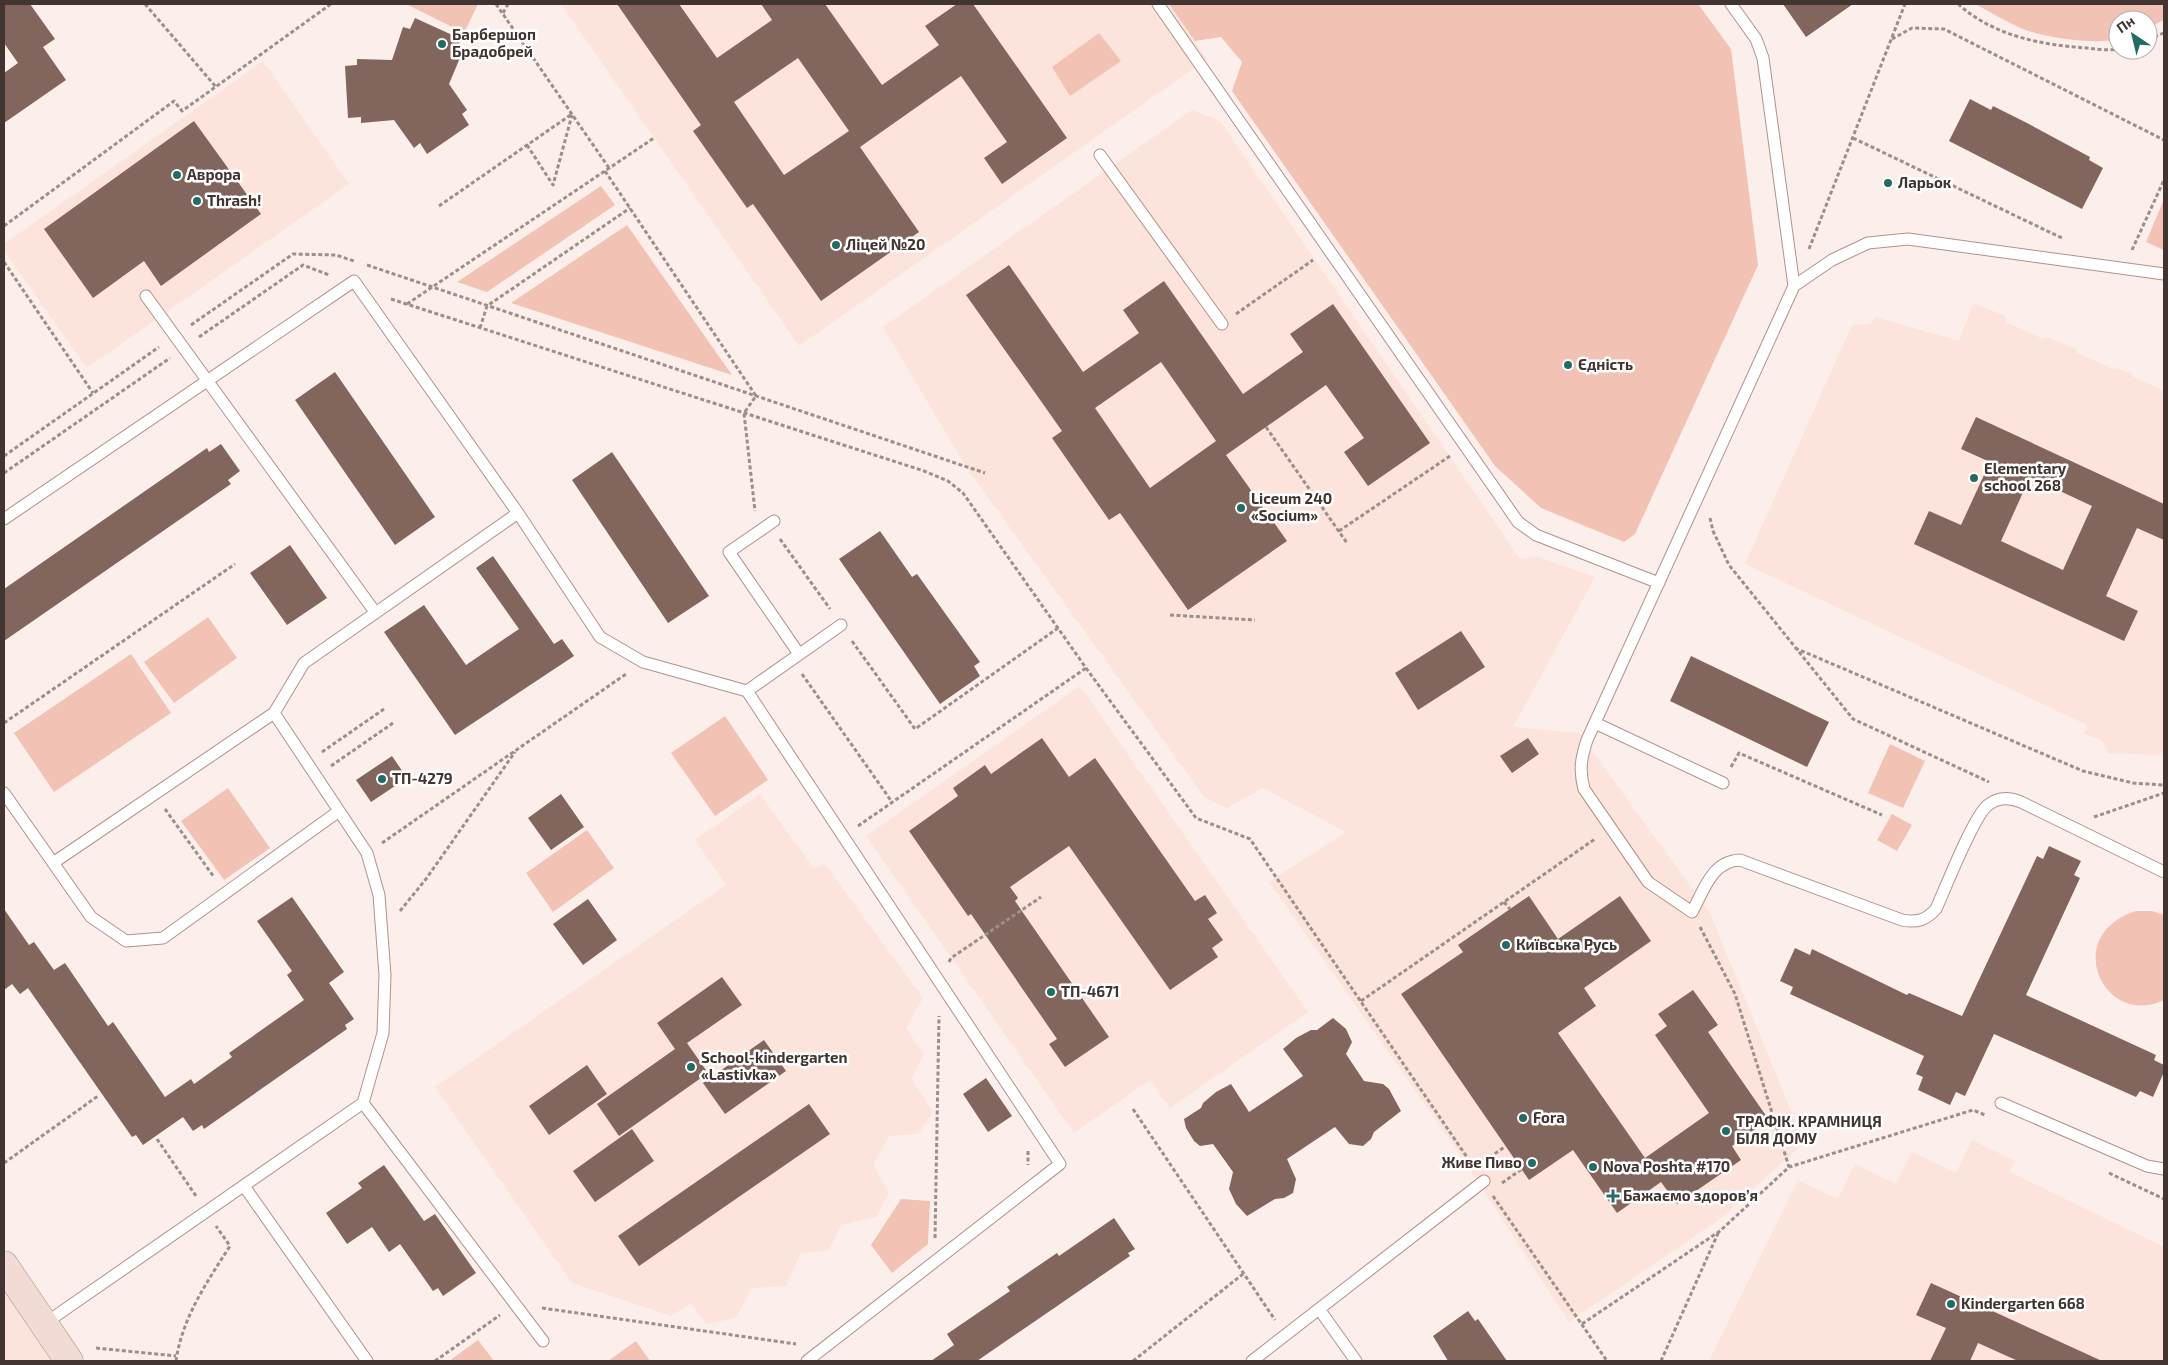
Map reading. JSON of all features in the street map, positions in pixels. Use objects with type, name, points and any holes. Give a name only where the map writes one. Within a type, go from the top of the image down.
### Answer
[{"type":"main road","points":[[4,1265],[69,1361]]},
{"type":"lane","points":[[1158,4],[1518,522],[1536,535],[1659,583]]},
{"type":"lane","points":[[1731,4],[1756,39],[1763,58],[1794,286]]},
{"type":"lane","points":[[1100,154],[1222,324]]},
{"type":"lane","points":[[2164,274],[1908,240],[1868,243],[1832,260],[1794,286],[1595,723],[1581,758],[1580,773],[1584,789],[1648,882],[1692,912],[1713,872],[1721,865],[1740,860],[1902,920],[1921,921],[1930,916],[1936,909],[1980,813],[1993,801],[2012,798],[2164,872]]},
{"type":"lane","points":[[4,519],[206,380],[355,285],[518,513],[600,637],[643,662],[747,691],[1060,1164],[807,1361]]},
{"type":"lane","points":[[146,296],[375,612]]},
{"type":"lane","points":[[53,863],[274,713],[304,663],[518,513]]},
{"type":"lane","points":[[772,522],[730,552],[795,656]]},
{"type":"lane","points":[[747,691],[841,624]]},
{"type":"lane","points":[[44,1324],[363,1104],[383,1033],[385,975],[379,894],[367,853],[274,713]]},
{"type":"lane","points":[[1595,723],[1723,783]]},
{"type":"lane","points":[[4,793],[91,917],[126,941],[163,938],[339,811]]},
{"type":"lane","points":[[2001,1103],[2147,1166],[2164,1169]]},
{"type":"lane","points":[[363,1104],[543,1341]]},
{"type":"lane","points":[[244,1186],[367,1361]]},
{"type":"lane","points":[[1252,1361],[1319,1309],[1487,1186]]},
{"type":"lane","points":[[1319,1309],[1356,1361]]},
{"type":"path","points":[[144,4],[216,87]]},
{"type":"path","points":[[4,226],[174,101],[182,111],[331,4]]},
{"type":"path","points":[[496,4],[609,168]]},
{"type":"path","points":[[503,13],[508,4]]},
{"type":"path","points":[[1794,286],[1905,4]]},
{"type":"path","points":[[1958,4],[1968,13],[2007,34],[2052,46],[2108,49]]},
{"type":"path","points":[[1892,39],[1912,28],[1944,28],[2164,140]]},
{"type":"path","points":[[439,206],[572,114]]},
{"type":"path","points":[[527,145],[553,186],[572,114]]},
{"type":"path","points":[[406,305],[654,138]]},
{"type":"path","points":[[1853,138],[2072,243]]},
{"type":"path","points":[[605,171],[756,396]]},
{"type":"path","points":[[2124,268],[2164,180]]},
{"type":"path","points":[[480,328],[487,306],[630,208]]},
{"type":"path","points":[[4,456],[293,254],[336,255],[985,473]]},
{"type":"path","points":[[1222,324],[1319,256]]},
{"type":"path","points":[[4,262],[93,393]]},
{"type":"path","points":[[4,473],[303,265],[406,305],[924,471],[948,481],[964,493],[1086,668],[1196,818],[1250,839],[1474,1167],[1506,1146]]},
{"type":"path","points":[[756,396],[744,413],[758,532]]},
{"type":"path","points":[[1266,427],[1347,543]]},
{"type":"path","points":[[1339,531],[1454,453]]},
{"type":"path","points":[[1703,487],[1713,532],[1728,565],[1852,720],[1999,786],[2012,798]]},
{"type":"path","points":[[772,522],[915,729],[1058,628]]},
{"type":"path","points":[[4,723],[235,564]]},
{"type":"path","points":[[1170,615],[1254,620]]},
{"type":"path","points":[[1794,647],[2084,771],[2133,783],[2164,785]]},
{"type":"path","points":[[795,656],[892,802]]},
{"type":"path","points":[[367,853],[643,662]]},
{"type":"path","points":[[843,836],[1086,668]]},
{"type":"path","points":[[307,762],[384,710]]},
{"type":"path","points":[[316,776],[394,723]]},
{"type":"path","points":[[382,933],[426,879],[518,749]]},
{"type":"path","points":[[1723,783],[1739,753],[1882,815]]},
{"type":"path","points":[[2070,826],[2164,793]]},
{"type":"path","points":[[155,794],[225,894]]},
{"type":"path","points":[[1361,1000],[1611,828]]},
{"type":"path","points":[[935,1248],[939,981],[951,958],[1041,897]]},
{"type":"path","points":[[1504,902],[1510,909]]},
{"type":"path","points":[[1692,912],[1735,994],[1789,1167]]},
{"type":"path","points":[[4,1163],[98,1096]]},
{"type":"path","points":[[1133,1109],[1286,1335]]},
{"type":"path","points":[[1582,1324],[1720,1231],[1789,1167],[1974,1110],[1991,1118]]},
{"type":"path","points":[[157,1139],[230,1246],[200,1292],[187,1321],[176,1361]]},
{"type":"path","points":[[1522,1169],[1487,1186],[1607,1361]]},
{"type":"path","points":[[2104,1170],[2164,1199]]},
{"type":"path","points":[[1661,1361],[1720,1231]]},
{"type":"path","points":[[1133,1361],[1243,1274]]},
{"type":"path","points":[[435,1361],[516,1304],[800,1345]]},
{"type":"path","points":[[96,1348],[176,1356]]},
{"type":"shaded area","points":[[406,4],[478,4],[464,33]]},
{"type":"shaded area","name":"Ліцей №20","points":[[561,4],[1169,4],[1207,59],[799,346]]},
{"type":"shaded area","name":"Єдність","points":[[1169,4],[1698,4],[1731,49],[1758,265],[1635,534],[1624,542],[1541,508],[1495,466],[1232,91],[1242,62],[1221,37],[1195,41]]},
{"type":"shaded area","points":[[1975,4],[2164,4],[2164,20],[2158,23],[2158,10],[2108,10],[2108,41],[2057,38],[2032,32]]},
{"type":"shaded area","points":[[1099,33],[1121,61],[1070,96],[1052,67]]},
{"type":"shaded area","points":[[263,61],[349,184],[87,368],[4,251],[4,244]]},
{"type":"shaded area","name":"Liceum 240 «Socium»","points":[[1192,110],[1220,121],[1520,559],[1538,557],[1595,577],[1513,727],[1579,733],[1710,913],[1804,1143],[1720,1219],[1569,1322],[1457,1150],[1269,882],[1346,832],[1263,788],[1227,808],[1205,798],[966,467],[883,327]]},
{"type":"shaded area","points":[[601,186],[615,205],[487,292],[457,282]]},
{"type":"shaded area","points":[[2164,199],[2164,250],[2146,242]]},
{"type":"shaded area","points":[[627,225],[732,375],[511,303]]},
{"type":"shaded area","name":"Elementary school 268","points":[[1976,304],[2005,316],[2006,322],[2043,339],[2047,337],[2076,349],[2077,353],[2113,369],[2131,373],[2132,376],[2164,391],[2164,755],[2108,753],[2102,740],[2083,734],[2087,725],[1745,564],[1852,325],[1870,324],[1875,317],[1959,341],[1972,306]]},
{"type":"shaded area","points":[[208,617],[237,658],[174,703],[144,662]]},
{"type":"shaded area","points":[[131,654],[171,713],[54,792],[14,733]]},
{"type":"shaded area","points":[[1080,686],[1308,1012],[1170,1108],[1150,1080],[1074,1133],[866,836]]},
{"type":"shaded area","points":[[725,716],[768,780],[715,816],[671,753]]},
{"type":"shaded area","points":[[1890,744],[1925,761],[1903,808],[1868,793]]},
{"type":"shaded area","points":[[228,788],[270,848],[224,880],[181,821]]},
{"type":"shaded area","name":"School-kindergarten «Lastivka»","points":[[760,794],[814,869],[824,863],[923,998],[906,1028],[924,1055],[911,1078],[933,1112],[918,1134],[889,1136],[873,1165],[889,1193],[876,1217],[841,1225],[829,1250],[800,1254],[786,1286],[752,1288],[736,1318],[706,1324],[691,1303],[671,1316],[572,1283],[435,1087],[726,885],[695,840]]},
{"type":"shaded area","points":[[1892,814],[1912,825],[1897,851],[1877,840]]},
{"type":"shaded area","points":[[587,830],[614,868],[553,912],[526,873]]},
{"type":"shaded area","points":[[2136,911],[2152,911],[2164,915],[2164,1000],[2142,1005],[2124,1002],[2109,991],[2099,975],[2096,957],[2100,939],[2113,923]]},
{"type":"shaded area","name":"Kindergarten 668","points":[[1972,1140],[2015,1161],[2010,1172],[2164,1247],[2164,1361],[1709,1361],[1798,1180],[1838,1199],[1855,1164],[1896,1184],[1912,1152],[1956,1173]]},
{"type":"shaded area","points":[[901,1199],[930,1201],[928,1244],[892,1273],[871,1245]]},
{"type":"shaded area","points":[[4,1284],[56,1361],[4,1361]]},
{"type":"shaded area","points":[[478,1340],[494,1361],[449,1361]]},
{"type":"shaded area","points":[[636,1341],[650,1361],[608,1361]]},
{"type":"building","points":[[4,4],[30,4],[55,39],[43,47],[66,80],[4,123],[4,73],[18,63],[4,43]]},
{"type":"building","points":[[617,4],[679,4],[717,58],[772,20],[761,4],[825,4],[882,85],[939,45],[925,26],[957,4],[973,4],[1067,138],[1002,184],[984,158],[1007,142],[961,76],[860,147],[919,232],[821,301],[753,204],[747,208],[693,131],[701,125]],"holes":[[[798,58],[849,131],[784,175],[734,102]]]},
{"type":"building","points":[[1783,4],[1853,4],[1806,37]]},
{"type":"building","points":[[415,18],[461,39],[456,51],[462,53],[449,84],[467,110],[462,114],[469,125],[427,154],[420,143],[414,148],[394,120],[361,123],[361,117],[348,118],[345,66],[357,65],[357,59],[392,60],[403,27],[410,29]]},
{"type":"building","points":[[1970,99],[1991,110],[1993,106],[2027,123],[2090,157],[2089,160],[2103,168],[2082,209],[1949,141]]},
{"type":"building","points":[[194,121],[261,214],[161,286],[144,261],[93,298],[44,229]]},
{"type":"building","points":[[1009,265],[1083,372],[1139,333],[1123,310],[1164,281],[1243,394],[1303,352],[1290,334],[1333,304],[1430,443],[1368,486],[1344,452],[1364,438],[1326,385],[1226,455],[1287,541],[1188,610],[1120,513],[1109,520],[1052,438],[1062,431],[966,295]],"holes":[[[1161,362],[1216,441],[1150,488],[1095,408]]]},
{"type":"building","points":[[335,372],[435,517],[395,545],[295,400]]},
{"type":"building","points":[[1976,417],[2164,504],[2164,540],[2137,528],[2106,596],[2138,611],[2124,641],[1914,544],[1929,511],[1961,525],[1990,462],[1961,449]],"holes":[[[2030,477],[2092,506],[2063,570],[2001,541]]]},
{"type":"building","points":[[221,444],[240,471],[228,480],[231,484],[4,641],[4,589],[207,448],[209,452]]},
{"type":"building","points":[[612,452],[709,596],[668,623],[572,480]]},
{"type":"building","points":[[880,531],[912,577],[917,574],[980,662],[974,666],[980,676],[940,704],[839,559]]},
{"type":"building","points":[[290,545],[327,598],[287,625],[250,573]]},
{"type":"building","points":[[493,556],[554,644],[562,639],[574,656],[455,735],[384,632],[424,605],[466,665],[519,629],[476,568]]},
{"type":"building","points":[[1461,631],[1485,667],[1418,710],[1395,673]]},
{"type":"building","points":[[1691,656],[1829,722],[1807,767],[1670,701]]},
{"type":"building","points":[[1042,738],[1069,777],[1095,758],[1195,901],[1205,895],[1217,913],[1208,919],[1223,940],[1212,948],[1218,957],[1170,990],[1069,846],[1010,887],[1018,898],[1015,901],[1109,1037],[1065,1067],[1049,1044],[1057,1039],[971,914],[968,916],[909,831],[958,796],[953,788],[985,765],[991,774]]},
{"type":"building","points":[[1528,738],[1539,754],[1512,773],[1500,756]]},
{"type":"building","name":"ТП-4279","points":[[392,756],[407,778],[371,802],[356,780]]},
{"type":"building","points":[[561,794],[584,827],[551,850],[528,818]]},
{"type":"building","points":[[2049,846],[2081,861],[2074,875],[2080,878],[2026,995],[2156,1055],[2154,1060],[2164,1065],[2164,1072],[2153,1097],[2140,1091],[2136,1097],[1994,1034],[1965,1096],[1956,1092],[1950,1105],[1918,1090],[1923,1077],[1916,1074],[1924,1056],[1790,994],[1793,987],[1780,981],[1795,948],[1810,955],[1812,949],[1907,995],[1909,993],[1962,1016],[2037,856],[2043,859]]},
{"type":"building","points":[[1529,896],[1558,939],[1620,896],[1651,941],[1584,988],[1596,1006],[1558,1033],[1645,1158],[1709,1113],[1655,1035],[1667,1026],[1658,1014],[1693,990],[1718,1025],[1708,1032],[1769,1120],[1732,1146],[1741,1160],[1677,1204],[1661,1182],[1617,1213],[1573,1150],[1529,1180],[1401,994],[1463,952],[1458,945]]},
{"type":"building","points":[[292,897],[344,972],[329,983],[354,1019],[345,1025],[347,1029],[204,1129],[202,1125],[193,1131],[183,1117],[143,1145],[136,1135],[132,1137],[28,988],[20,994],[12,984],[4,990],[4,909],[29,945],[34,942],[54,970],[65,963],[108,1026],[113,1022],[165,1097],[191,1079],[194,1084],[232,1057],[229,1053],[304,1000],[287,975],[292,971],[257,921]]},
{"type":"building","points":[[588,899],[617,940],[583,965],[553,924]]},
{"type":"building","points":[[722,977],[742,1005],[687,1043],[708,1073],[619,1136],[597,1104],[675,1049],[657,1023]]},
{"type":"building","points":[[1333,1018],[1346,1029],[1352,1042],[1346,1054],[1364,1081],[1383,1084],[1389,1089],[1401,1111],[1374,1132],[1371,1139],[1363,1146],[1349,1144],[1335,1127],[1287,1159],[1296,1179],[1293,1193],[1284,1198],[1275,1199],[1247,1216],[1236,1204],[1229,1189],[1233,1172],[1213,1144],[1200,1146],[1194,1141],[1186,1128],[1184,1119],[1201,1108],[1203,1103],[1216,1092],[1231,1084],[1249,1112],[1303,1076],[1283,1049],[1296,1038],[1311,1030],[1317,1030]]},
{"type":"building","points":[[764,1040],[786,1071],[725,1114],[703,1083]]},
{"type":"building","points":[[587,1065],[607,1094],[549,1135],[529,1106]]},
{"type":"building","points":[[986,1078],[1012,1116],[988,1132],[963,1094]]},
{"type":"building","points":[[809,1104],[830,1134],[639,1266],[618,1236]]},
{"type":"building","points":[[632,1129],[654,1161],[595,1202],[573,1171]]},
{"type":"building","points":[[384,1165],[424,1221],[435,1214],[476,1273],[443,1296],[438,1288],[433,1291],[400,1244],[389,1252],[372,1227],[347,1244],[326,1213],[362,1188],[358,1183]]},
{"type":"building","points":[[1114,1218],[1135,1249],[1128,1253],[1130,1256],[977,1361],[931,1361],[954,1345],[947,1334],[1010,1291],[1007,1287],[1057,1253],[1059,1256]]},
{"type":"building","points":[[1931,1283],[2102,1361],[2018,1361],[1978,1343],[1970,1361],[1930,1361],[1946,1328],[1916,1315]]},
{"type":"building","points":[[1468,1311],[1475,1321],[1478,1319],[1507,1361],[1448,1361],[1433,1336]]},
{"type":"place","name":"Барбершоп Брадобрей","points":[[442,44]]},
{"type":"place","name":"Аврора","points":[[177,175]]},
{"type":"place","name":"Ларьок","points":[[1888,183]]},
{"type":"place","name":"Thrash!","points":[[197,201]]},
{"type":"place","name":"Ліцей №20","points":[[836,245]]},
{"type":"place","name":"Єдність","points":[[1568,365]]},
{"type":"place","name":"Elementary school 268","points":[[1974,478]]},
{"type":"place","name":"Liceum 240 «Socium»","points":[[1241,508]]},
{"type":"place","name":"ТП-4279","points":[[382,779]]},
{"type":"place","name":"Київська Русь","points":[[1506,945]]},
{"type":"place","name":"ТП-4671","points":[[1051,992]]},
{"type":"place","name":"School-kindergarten «Lastivka»","points":[[691,1067]]},
{"type":"place","name":"Fora","points":[[1523,1118]]},
{"type":"place","name":"ТРАФІК. КРАМНИЦЯ БІЛЯ ДОМУ","points":[[1726,1131]]},
{"type":"place","name":"Живе Пиво","points":[[1532,1163]]},
{"type":"place","name":"Nova Poshta #170","points":[[1593,1167]]},
{"type":"place","name":"Бажаємо здоровʼя","points":[[1613,1196]]},
{"type":"place","name":"Kindergarten 668","points":[[1951,1304]]}]
